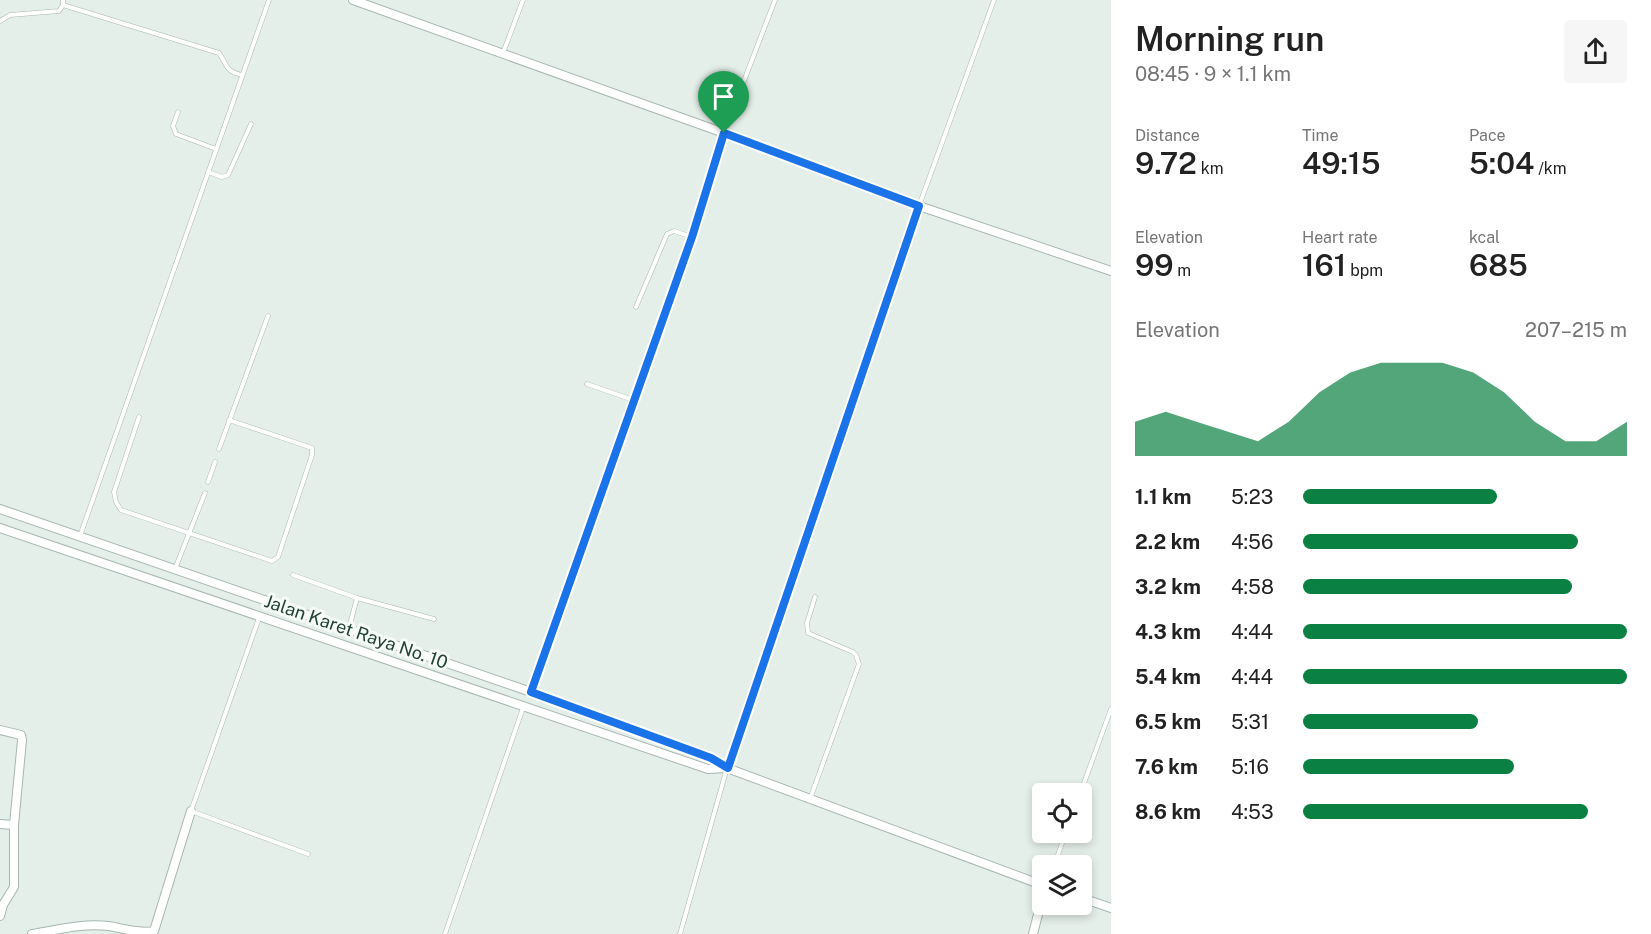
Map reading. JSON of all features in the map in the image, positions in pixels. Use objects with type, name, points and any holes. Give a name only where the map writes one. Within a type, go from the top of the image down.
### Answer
[{"type":"street","points":[[353,0],[724,133],[919,206],[1111,271]]},
{"type":"street","name":"Jalan Karet Raya No. 10","points":[[0,508],[531,692],[711,758],[728,768],[810,800],[1032,881]]},
{"type":"street","name":"Jalan Karet Raya No. 10","points":[[0,528],[524,705],[708,770],[728,768]]},
{"type":"street","points":[[0,730],[17,733],[21,735],[22,740],[14,825],[14,887],[3,905],[0,916]]},
{"type":"street","points":[[32,934],[87,925],[106,926],[146,934],[154,931],[191,811]]},
{"type":"street","points":[[0,824],[14,825]]},
{"type":"street","points":[[1092,901],[1111,908]]},
{"type":"street","points":[[1033,934],[1038,915]]},
{"type":"lane","points":[[80,537],[269,0]]},
{"type":"lane","points":[[503,54],[523,0]]},
{"type":"lane","points":[[531,692],[692,237],[724,133],[775,0]]},
{"type":"lane","points":[[680,934],[728,768],[919,206],[994,0]]},
{"type":"lane","points":[[0,21],[10,15],[59,11],[63,3],[219,52],[232,73],[242,75]]},
{"type":"lane","points":[[178,112],[173,126],[176,134],[216,148]]},
{"type":"lane","points":[[208,172],[222,177],[228,175],[251,124]]},
{"type":"lane","points":[[636,307],[667,234],[675,231],[692,237]]},
{"type":"lane","points":[[219,449],[268,316]]},
{"type":"lane","points":[[587,384],[633,400]]},
{"type":"lane","points":[[139,417],[114,492],[121,510],[272,561],[278,557],[312,456],[312,448],[229,420]]},
{"type":"lane","points":[[208,482],[215,462]]},
{"type":"lane","points":[[175,569],[187,534],[205,494]]},
{"type":"lane","points":[[293,575],[357,598],[434,619]]},
{"type":"lane","points":[[810,800],[859,664],[853,652],[808,633],[807,623],[815,597]]},
{"type":"lane","points":[[349,629],[357,598]]},
{"type":"lane","points":[[260,616],[191,811],[308,854]]},
{"type":"lane","points":[[445,934],[524,705]]},
{"type":"lane","points":[[1084,783],[1111,709]]},
{"type":"route","points":[[724,133],[919,206],[728,768],[711,758],[531,692],[692,237],[724,133]]}]
